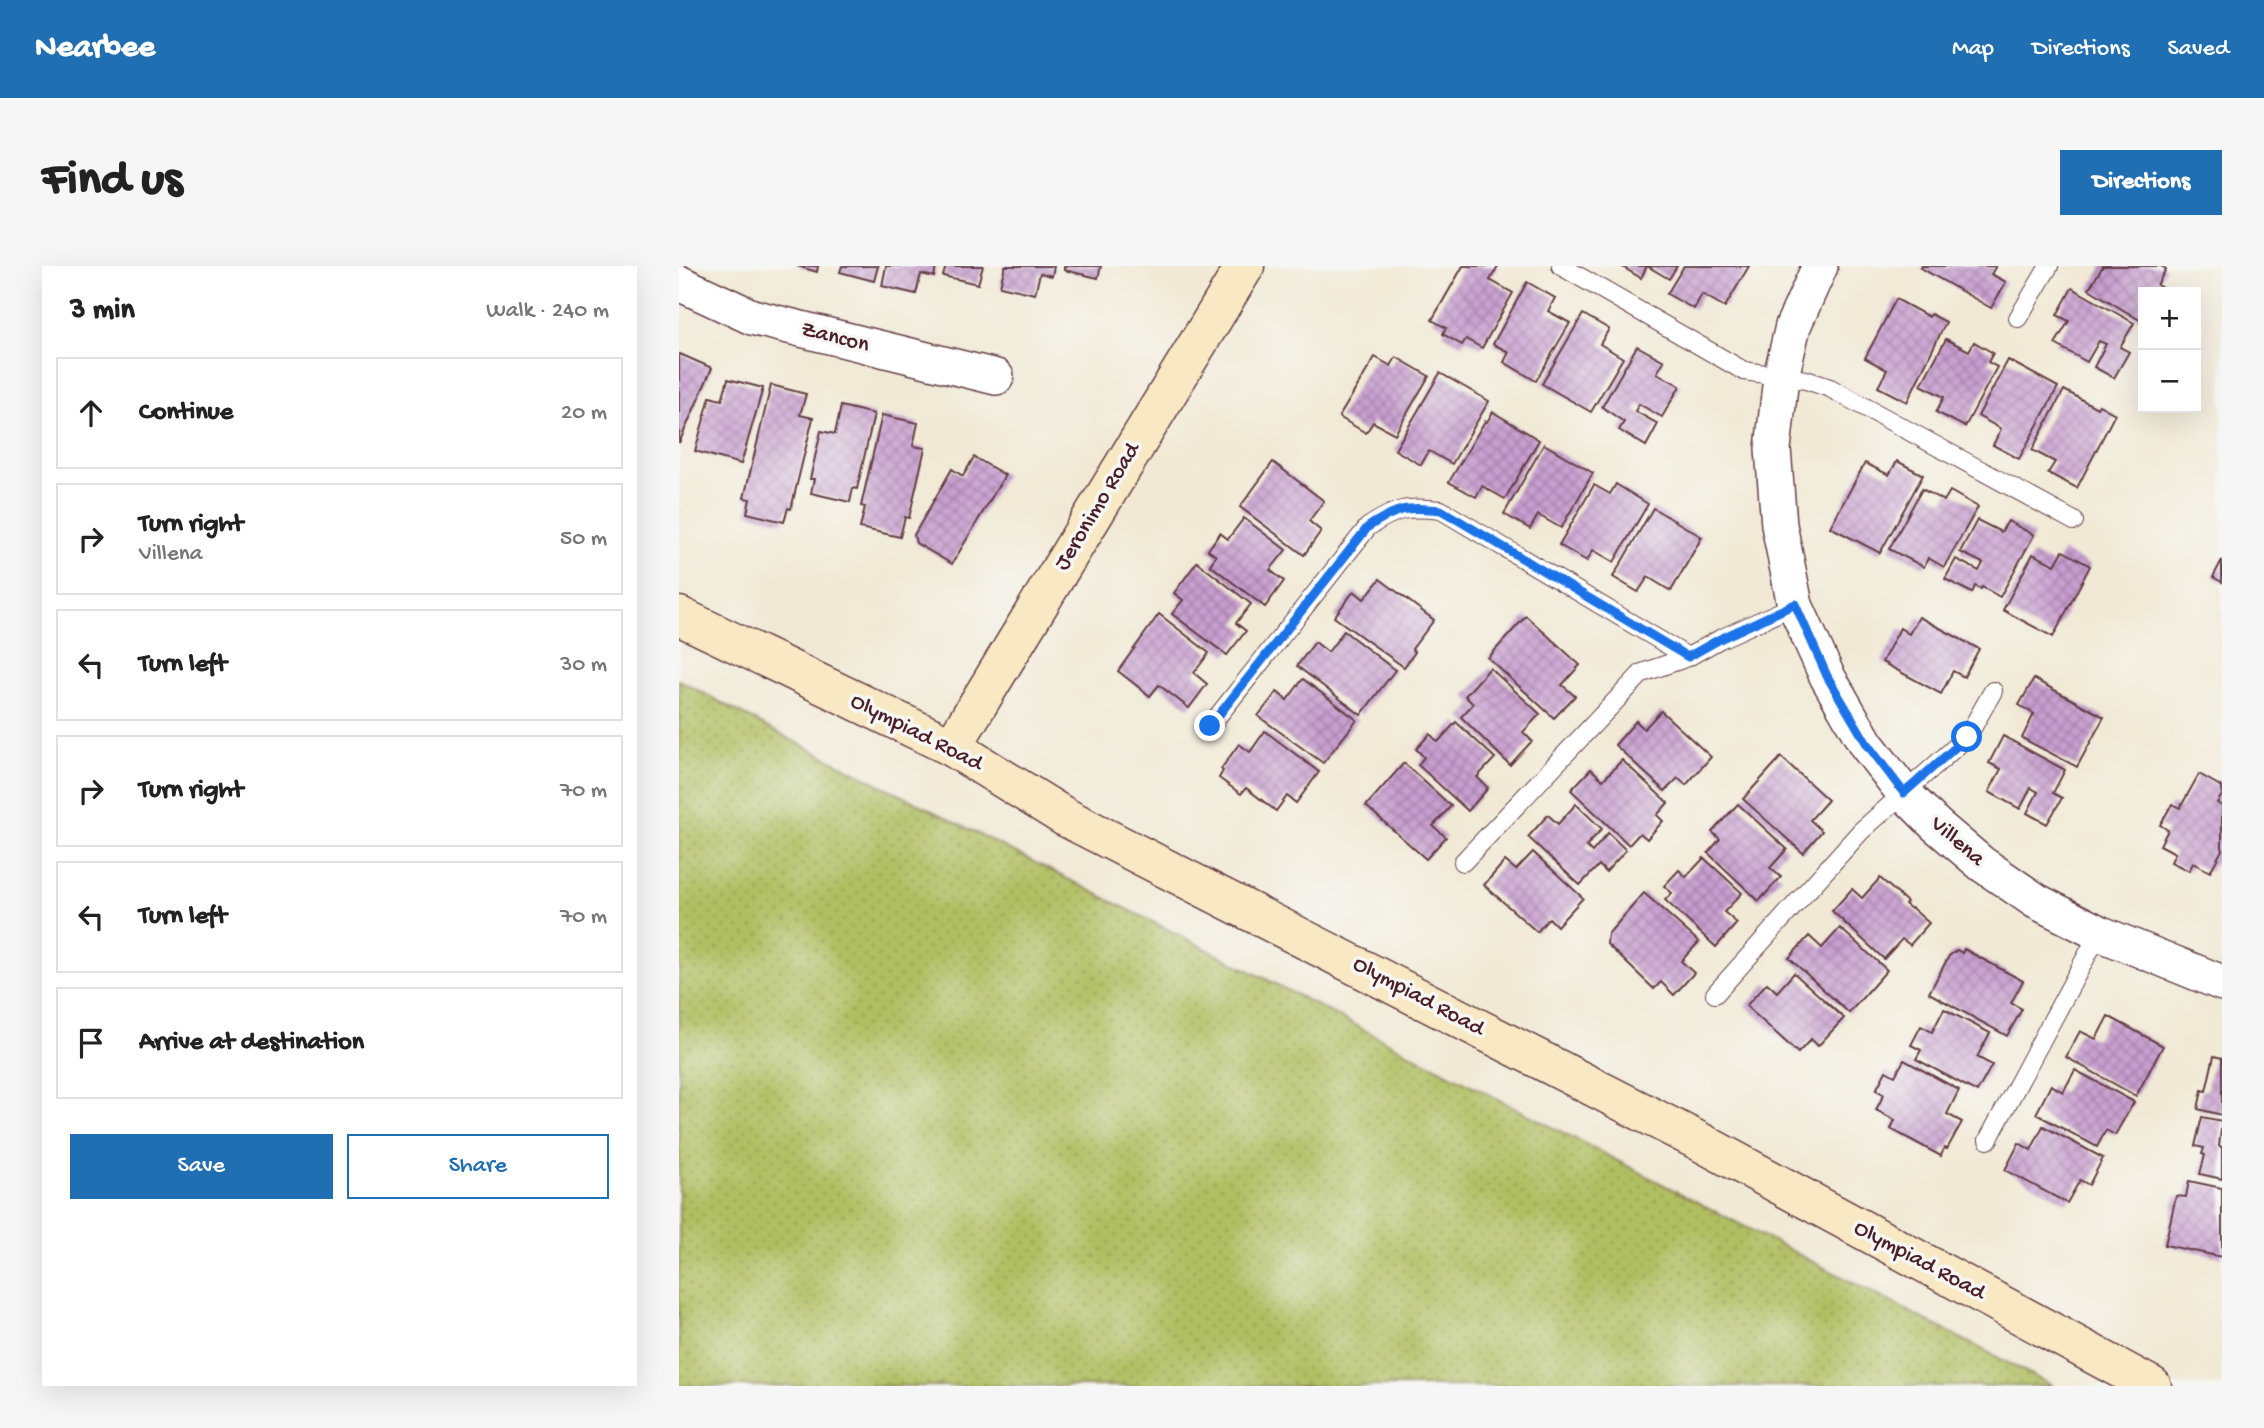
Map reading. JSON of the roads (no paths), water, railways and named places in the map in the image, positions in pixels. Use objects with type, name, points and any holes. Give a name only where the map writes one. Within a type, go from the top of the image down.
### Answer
[{"type":"main road","name":"Jeronimo Road","points":[[952,747],[1245,266]]},
{"type":"main road","name":"Olympiad Road","points":[[679,616],[952,747],[1065,817],[1693,1138],[2153,1386]]},
{"type":"street","name":"Villena","points":[[1820,266],[1793,326],[1781,377],[1773,449],[1779,525],[1795,604],[1827,676],[1867,744],[1904,793],[1936,825],[1982,864],[2036,901],[2099,933],[2222,983]]},
{"type":"street","name":"Zancon","points":[[679,283],[752,317],[996,377]]},
{"type":"lane","points":[[1561,266],[1744,371],[1806,380],[1830,388],[2074,521]]},
{"type":"lane","points":[[2018,318],[2049,266]]},
{"type":"lane","points":[[1210,726],[1368,527],[1391,512],[1415,507],[1441,510],[1688,657]]},
{"type":"lane","points":[[1464,862],[1641,673],[1688,657],[1795,604]]},
{"type":"lane","points":[[1714,994],[1861,831],[1967,737],[1993,691]]},
{"type":"lane","points":[[1988,1140],[2099,933]]}]
